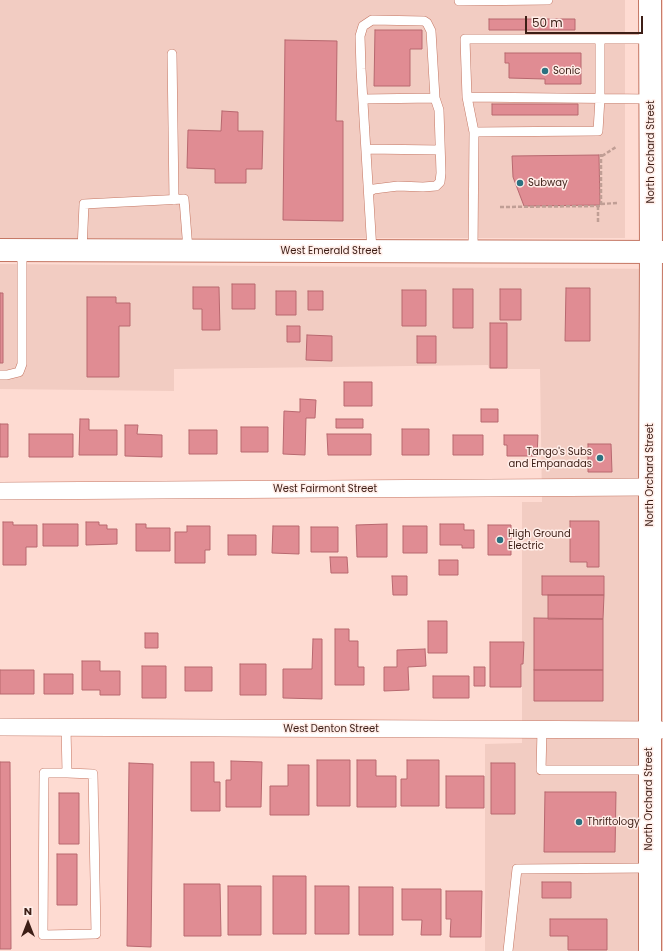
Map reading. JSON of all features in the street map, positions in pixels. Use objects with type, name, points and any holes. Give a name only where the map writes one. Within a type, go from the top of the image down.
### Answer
[{"type":"main road","name":"North Orchard Street","points":[[650,951],[653,891],[650,868],[653,815],[649,770],[656,730],[653,531],[650,487],[654,398],[657,252],[650,99],[653,18]]},
{"type":"main road","name":"West Emerald Street","points":[[0,250],[657,252]]},
{"type":"street","name":"West Fairmont Street","points":[[0,491],[650,487]]},
{"type":"street","name":"West Denton Street","points":[[0,727],[656,730]]},
{"type":"lane","points":[[459,1],[548,0]]},
{"type":"lane","points":[[474,252],[474,132],[467,97],[466,39],[600,39],[653,18]]},
{"type":"lane","points":[[369,192],[374,189],[398,186],[436,186],[440,182],[439,110],[435,98],[432,31],[427,22],[424,21],[372,20],[363,26],[360,36],[372,251]]},
{"type":"lane","points":[[474,132],[598,131],[600,98],[600,39]]},
{"type":"lane","points":[[172,54],[174,200]]},
{"type":"lane","points":[[467,97],[650,99]]},
{"type":"lane","points":[[363,99],[435,98]]},
{"type":"lane","points":[[366,149],[440,150]]},
{"type":"lane","points":[[82,250],[84,204],[184,199],[188,250]]},
{"type":"lane","points":[[0,375],[18,372],[22,364],[22,250]]},
{"type":"lane","points":[[66,727],[67,773]]},
{"type":"lane","points":[[542,730],[542,770],[649,770]]},
{"type":"lane","points":[[44,773],[67,773],[93,774],[96,934],[43,935],[44,773]]},
{"type":"lane","points":[[508,951],[517,869],[650,868]]},
{"type":"path","points":[[601,204],[601,155],[616,147]]},
{"type":"path","points":[[500,207],[601,206],[601,204],[617,203]]},
{"type":"path","points":[[598,206],[598,223]]},
{"type":"shaded area","points":[[0,0],[625,0],[625,238],[0,238]]},
{"type":"shaded area","points":[[0,264],[663,269],[663,951],[485,951],[485,744],[522,743],[522,502],[542,502],[540,369],[489,369],[488,365],[174,369],[174,391],[0,389]]},
{"type":"building","points":[[489,19],[575,19],[575,30],[489,30]]},
{"type":"building","points":[[375,30],[422,30],[422,49],[410,49],[410,86],[374,86]]},
{"type":"building","points":[[285,40],[337,41],[336,121],[343,121],[343,221],[283,220]]},
{"type":"building","name":"Sonic","points":[[505,53],[581,53],[581,84],[545,84],[545,79],[509,78],[509,63],[505,63]]},
{"type":"building","points":[[492,104],[578,104],[578,115],[492,115]]},
{"type":"building","points":[[222,111],[238,112],[238,131],[263,131],[262,169],[246,169],[246,183],[215,183],[215,169],[187,168],[188,130],[221,131]]},
{"type":"building","points":[[599,155],[600,205],[524,206],[513,177],[512,156]]},
{"type":"building","points":[[232,284],[255,284],[255,309],[232,309]]},
{"type":"building","points":[[193,287],[219,287],[220,330],[202,330],[202,309],[193,309]]},
{"type":"building","points":[[566,288],[590,288],[590,341],[565,341]]},
{"type":"building","points":[[453,289],[473,289],[473,328],[453,328]]},
{"type":"building","points":[[500,289],[521,289],[521,320],[500,320]]},
{"type":"building","points":[[402,290],[426,290],[426,326],[402,326]]},
{"type":"building","points":[[276,291],[296,291],[296,315],[276,315]]},
{"type":"building","points":[[308,291],[323,291],[323,310],[308,310]]},
{"type":"building","points":[[0,293],[3,293],[3,363],[0,363]]},
{"type":"building","points":[[87,297],[116,297],[116,303],[130,303],[130,326],[119,326],[119,377],[87,377]]},
{"type":"building","points":[[490,323],[507,323],[507,368],[490,368]]},
{"type":"building","points":[[287,326],[300,326],[300,342],[287,342]]},
{"type":"building","points":[[307,335],[332,336],[332,361],[306,360]]},
{"type":"building","points":[[417,336],[436,336],[436,363],[417,363]]},
{"type":"building","points":[[344,382],[372,382],[372,406],[344,406]]},
{"type":"building","points":[[300,399],[316,400],[315,418],[306,418],[305,455],[283,454],[284,411],[300,412]]},
{"type":"building","points":[[481,409],[498,409],[498,422],[481,422]]},
{"type":"building","points":[[80,419],[89,419],[89,430],[117,430],[117,455],[79,455]]},
{"type":"building","points":[[336,419],[363,419],[363,428],[336,428]]},
{"type":"building","points":[[0,424],[8,424],[8,457],[0,457]]},
{"type":"building","points":[[125,425],[138,425],[137,434],[162,435],[162,457],[125,456]]},
{"type":"building","points":[[241,427],[268,427],[268,452],[241,452]]},
{"type":"building","points":[[402,429],[429,429],[429,455],[402,455]]},
{"type":"building","points":[[189,430],[217,430],[217,454],[189,454]]},
{"type":"building","points":[[29,434],[73,434],[73,457],[29,457]]},
{"type":"building","points":[[327,434],[371,434],[371,455],[328,455]]},
{"type":"building","points":[[453,435],[483,435],[483,455],[453,455]]},
{"type":"building","points":[[504,435],[538,435],[537,456],[507,456],[507,445],[504,445]]},
{"type":"building","name":"Tango's Subs and Empanadas","points":[[588,444],[611,444],[612,472],[588,472]]},
{"type":"building","points":[[570,521],[599,521],[599,567],[587,567],[587,562],[570,562]]},
{"type":"building","points":[[3,522],[13,522],[13,525],[37,525],[37,547],[26,547],[26,565],[3,565]]},
{"type":"building","points":[[86,522],[99,522],[99,525],[107,525],[107,529],[117,529],[117,544],[86,545]]},
{"type":"building","points":[[43,524],[78,524],[78,546],[43,546]]},
{"type":"building","points":[[136,524],[146,524],[146,528],[170,528],[170,551],[136,551]]},
{"type":"building","points":[[387,524],[387,557],[357,557],[356,525]]},
{"type":"building","points":[[440,524],[464,524],[464,530],[474,530],[474,548],[462,548],[462,545],[440,545]]},
{"type":"building","name":"High Ground Electric","points":[[488,525],[511,525],[511,555],[488,555]]},
{"type":"building","points":[[187,526],[210,526],[210,550],[205,550],[205,563],[175,563],[175,532],[187,532]]},
{"type":"building","points":[[273,526],[299,526],[299,554],[272,553]]},
{"type":"building","points":[[403,526],[427,526],[427,553],[403,553]]},
{"type":"building","points":[[311,527],[338,527],[338,552],[311,552]]},
{"type":"building","points":[[228,535],[256,535],[256,555],[228,555]]},
{"type":"building","points":[[330,557],[347,557],[348,573],[331,573]]},
{"type":"building","points":[[439,560],[458,560],[458,575],[439,575]]},
{"type":"building","points":[[392,576],[407,576],[407,595],[393,595]]},
{"type":"building","points":[[542,576],[604,576],[604,595],[542,595]]},
{"type":"building","points":[[548,595],[604,595],[603,619],[548,619]]},
{"type":"building","points":[[534,618],[603,619],[603,670],[534,670]]},
{"type":"building","points":[[428,621],[447,621],[447,653],[428,653]]},
{"type":"building","points":[[335,629],[349,629],[349,641],[358,641],[358,667],[364,667],[364,685],[335,685]]},
{"type":"building","points":[[145,633],[158,633],[158,648],[145,648]]},
{"type":"building","points":[[313,639],[322,639],[322,699],[283,698],[283,669],[312,669]]},
{"type":"building","points":[[490,642],[524,642],[523,664],[521,664],[521,687],[490,687]]},
{"type":"building","points":[[425,649],[426,666],[408,667],[409,690],[384,691],[384,667],[397,667],[397,650]]},
{"type":"building","points":[[82,661],[100,661],[100,671],[120,671],[120,695],[100,695],[100,690],[82,690]]},
{"type":"building","points":[[240,664],[266,664],[266,695],[240,695]]},
{"type":"building","points":[[142,666],[166,666],[166,698],[142,698]]},
{"type":"building","points":[[185,667],[212,667],[212,691],[185,691]]},
{"type":"building","points":[[474,667],[485,667],[485,686],[474,686]]},
{"type":"building","points":[[0,670],[34,670],[34,694],[0,694]]},
{"type":"building","points":[[534,670],[603,670],[603,701],[534,701]]},
{"type":"building","points":[[44,674],[73,674],[73,694],[44,694]]},
{"type":"building","points":[[433,676],[469,676],[469,698],[433,698]]},
{"type":"building","points":[[317,760],[350,760],[350,806],[317,806]]},
{"type":"building","points":[[357,760],[376,760],[376,776],[396,776],[396,807],[357,807]]},
{"type":"building","points":[[407,760],[439,760],[439,806],[401,806],[401,779],[407,779]]},
{"type":"building","points":[[231,761],[262,762],[261,807],[226,807],[226,780],[231,780]]},
{"type":"building","points":[[0,762],[10,762],[11,949],[0,949]]},
{"type":"building","points":[[191,762],[214,762],[214,782],[220,782],[220,811],[191,811]]},
{"type":"building","points":[[129,763],[153,764],[151,947],[127,946]]},
{"type":"building","points":[[491,763],[515,763],[515,814],[491,814]]},
{"type":"building","points":[[288,765],[309,765],[309,815],[270,815],[270,786],[288,786]]},
{"type":"building","points":[[446,776],[484,776],[484,808],[446,808]]},
{"type":"building","points":[[545,792],[616,792],[615,852],[544,852]]},
{"type":"building","points":[[59,793],[79,793],[79,844],[59,844]]},
{"type":"building","points":[[57,854],[77,854],[77,905],[57,905]]},
{"type":"building","points":[[273,876],[306,876],[306,934],[273,934]]},
{"type":"building","points":[[542,882],[571,882],[571,898],[542,898]]},
{"type":"building","points":[[184,884],[220,884],[221,936],[184,936]]},
{"type":"building","points":[[228,886],[261,886],[261,935],[228,935]]},
{"type":"building","points":[[315,886],[349,886],[349,934],[315,934]]},
{"type":"building","points":[[359,887],[393,887],[393,935],[359,935]]},
{"type":"building","points":[[402,889],[441,889],[441,935],[421,935],[422,920],[402,920]]},
{"type":"building","points":[[446,891],[482,891],[481,937],[450,937],[451,919],[446,919]]},
{"type":"building","points":[[550,919],[607,919],[607,950],[568,950],[568,936],[550,936]]},
{"type":"place","name":"Sonic","points":[[545,71]]},
{"type":"place","name":"Subway","points":[[520,183]]},
{"type":"place","name":"Tango's Subs and Empanadas","points":[[600,458]]},
{"type":"place","name":"High Ground Electric","points":[[500,540]]},
{"type":"place","name":"Thriftology","points":[[579,822]]}]
